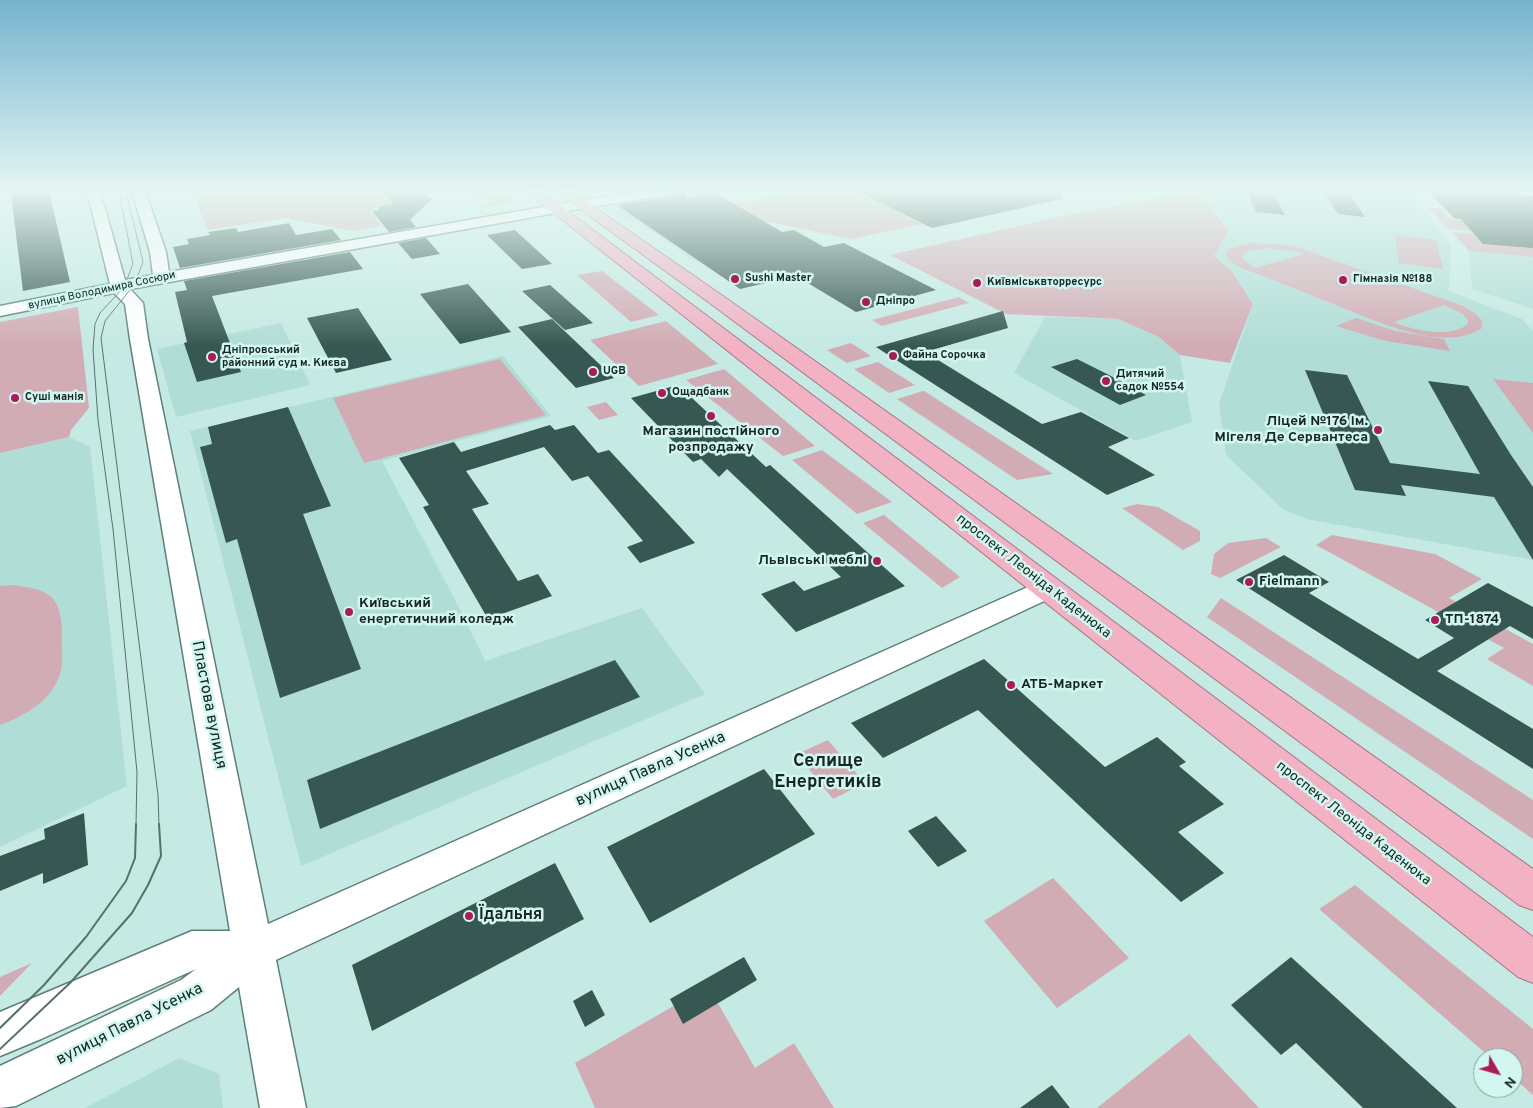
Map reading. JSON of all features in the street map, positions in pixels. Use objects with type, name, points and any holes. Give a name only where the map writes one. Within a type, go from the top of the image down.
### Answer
[{"type":"highway","name":"проспект Леоніда Каденюка","points":[[619,243],[1047,589],[1533,963]]},
{"type":"highway","name":"проспект Леоніда Каденюка","points":[[626,243],[1533,892]]},
{"type":"street","name":"Пластова вулиця","points":[[109,243],[139,339],[283,1108]]},
{"type":"street","points":[[126,295],[162,278],[155,243]]},
{"type":"street","name":"вулиця Володимира Сосюри","points":[[162,278],[348,243]]},
{"type":"street","name":"вулиця Володимира Сосюри","points":[[0,312],[126,295]]},
{"type":"street","name":"вулиця Павла Усенка","points":[[0,1090],[196,995],[254,950],[1047,589]]},
{"type":"street","name":"вулиця Павла Усенка","points":[[0,1034],[192,950],[254,950]]},
{"type":"shaded area","points":[[668,243],[697,243],[709,259],[696,262]]},
{"type":"shaded area","points":[[945,243],[1222,243],[1214,256],[1231,270],[1253,304],[1230,363],[1180,355],[1159,337],[1118,319],[1006,314],[890,255]]},
{"type":"shaded area","name":"Ліцей №176 ім. Мігеля Де Сервантеса","points":[[1222,243],[1449,243],[1451,246],[1449,291],[1522,319],[1533,331],[1533,560],[1306,519],[1283,509],[1226,455],[1219,404],[1253,304],[1231,270],[1214,256]]},
{"type":"shaded area","points":[[1251,243],[1286,245],[1303,249],[1463,306],[1476,314],[1482,321],[1482,328],[1466,335],[1447,337],[1426,336],[1405,331],[1239,267],[1229,260],[1226,254],[1229,249]],"holes":[[[1266,248],[1292,251],[1304,254],[1255,268],[1243,259],[1243,255],[1248,251]],[[1444,305],[1463,314],[1468,320],[1467,325],[1450,331],[1431,332],[1394,322]]]},
{"type":"shaded area","points":[[1396,243],[1437,243],[1443,269],[1399,263]]},
{"type":"shaded area","points":[[1462,243],[1533,243],[1533,257],[1469,251]]},
{"type":"shaded area","points":[[1469,251],[1533,257],[1533,309],[1472,289]]},
{"type":"shaded area","points":[[602,271],[659,315],[631,322],[577,275]]},
{"type":"shaded area","points":[[959,297],[969,303],[882,326],[872,320]]},
{"type":"shaded area","points":[[78,307],[89,408],[71,430],[69,437],[0,453],[0,322]]},
{"type":"shaded area","name":"Дитячий садок №554","points":[[1045,317],[1118,319],[1159,337],[1180,355],[1192,422],[1136,441],[1014,373]]},
{"type":"shaded area","points":[[1356,318],[1395,331],[1444,339],[1450,351],[1386,341],[1336,326]]},
{"type":"shaded area","points":[[666,321],[718,364],[639,386],[590,340]]},
{"type":"shaded area","points":[[281,323],[310,385],[176,417],[157,349]]},
{"type":"shaded area","points":[[851,343],[871,356],[847,363],[827,350]]},
{"type":"shaded area","name":"Київський енергетичний коледж","points":[[503,356],[551,416],[382,461],[463,615],[485,661],[642,608],[705,694],[301,866],[190,431]]},
{"type":"shaded area","points":[[500,359],[546,415],[364,463],[333,398]]},
{"type":"shaded area","points":[[878,362],[915,385],[889,393],[854,369]]},
{"type":"shaded area","points":[[724,369],[815,446],[783,456],[686,380]]},
{"type":"shaded area","points":[[1493,379],[1533,383],[1533,433]]},
{"type":"shaded area","points":[[924,391],[1053,474],[1017,480],[897,399]]},
{"type":"shaded area","points":[[606,402],[618,415],[599,420],[587,407]]},
{"type":"shaded area","points":[[69,437],[90,447],[127,786],[0,847],[0,453]]},
{"type":"shaded area","points":[[822,450],[892,502],[857,514],[792,460]]},
{"type":"shaded area","points":[[1137,504],[1158,507],[1200,531],[1200,541],[1183,550],[1122,508]]},
{"type":"shaded area","points":[[884,515],[960,577],[942,588],[863,523]]},
{"type":"shaded area","points":[[1332,535],[1435,554],[1482,579],[1449,598],[1533,644],[1533,686],[1487,659],[1504,648],[1316,545]]},
{"type":"shaded area","points":[[1266,538],[1281,547],[1220,578],[1211,574],[1214,554],[1228,543]]},
{"type":"shaded area","points":[[13,585],[42,591],[57,604],[62,626],[62,665],[56,683],[44,699],[27,712],[0,725],[0,586]]},
{"type":"shaded area","points":[[1221,598],[1533,800],[1533,839],[1207,617]]},
{"type":"shaded area","points":[[828,740],[865,783],[833,799],[797,754]]},
{"type":"shaded area","points":[[1053,878],[1129,958],[1057,1008],[984,921]]},
{"type":"shaded area","points":[[1355,885],[1533,1029],[1533,1095],[1523,1086],[1523,1048],[1479,1048],[1319,909]]},
{"type":"shaded area","points":[[32,963],[0,996],[0,977]]},
{"type":"shaded area","points":[[708,986],[755,1068],[794,1043],[834,1108],[595,1108],[575,1063]]},
{"type":"shaded area","points":[[1189,1034],[1259,1108],[1097,1108]]},
{"type":"shaded area","points":[[179,1058],[219,1074],[223,1108],[85,1108]]},
{"type":"building","points":[[17,243],[61,243],[70,282],[23,291]]},
{"type":"building","points":[[325,243],[180,268],[173,247],[189,244]]},
{"type":"building","points":[[398,243],[430,243],[440,254],[412,259]]},
{"type":"building","points":[[495,243],[529,243],[552,264],[522,269]]},
{"type":"building","points":[[672,243],[816,243],[824,247],[844,243],[936,290],[856,312],[796,276],[740,289]]},
{"type":"building","points":[[1482,243],[1533,243],[1533,248]]},
{"type":"building","points":[[350,252],[363,269],[212,296],[241,372],[197,382],[184,343],[187,342],[175,292],[187,290],[184,281]]},
{"type":"building","points":[[468,284],[511,332],[460,344],[420,294]]},
{"type":"building","points":[[550,285],[593,323],[565,330],[522,291]]},
{"type":"building","points":[[358,308],[392,360],[336,373],[307,318]]},
{"type":"building","points":[[1003,311],[1008,328],[925,352],[1042,424],[1081,412],[1129,438],[1108,447],[1155,475],[1107,495],[876,347]]},
{"type":"building","points":[[552,319],[614,378],[576,388],[518,327]]},
{"type":"building","points":[[1077,359],[1146,395],[1120,405],[1051,367]]},
{"type":"building","points":[[1305,370],[1347,375],[1390,463],[1480,474],[1428,381],[1468,386],[1533,487],[1533,560],[1494,497],[1401,485],[1406,496],[1355,490]]},
{"type":"building","points":[[678,385],[766,467],[770,465],[905,586],[796,632],[761,594],[794,581],[804,591],[841,577],[727,469],[719,477],[701,459],[693,462],[631,398]]},
{"type":"building","points":[[288,407],[331,506],[303,514],[361,669],[280,698],[237,539],[226,543],[200,447],[212,444],[208,427]]},
{"type":"building","points":[[550,425],[555,430],[574,425],[598,453],[609,450],[695,543],[640,563],[627,547],[643,541],[588,476],[572,481],[544,447],[466,471],[489,504],[472,509],[518,581],[538,574],[552,596],[488,619],[423,507],[429,505],[399,458],[454,442],[461,452]]},
{"type":"building","points":[[1284,555],[1329,582],[1309,593],[1418,659],[1454,638],[1425,620],[1488,583],[1533,607],[1533,639],[1510,626],[1437,671],[1533,729],[1533,769],[1236,580]]},
{"type":"building","points":[[984,659],[1105,767],[1157,737],[1186,762],[1179,766],[1224,804],[1178,832],[1224,873],[1181,902],[978,710],[883,758],[851,723]]},
{"type":"building","points":[[615,660],[640,697],[320,829],[307,780]]},
{"type":"building","points":[[764,769],[815,834],[650,923],[607,847]]},
{"type":"building","points":[[84,813],[88,865],[43,884],[43,873],[0,891],[0,856],[45,839],[44,829]]},
{"type":"building","points":[[936,816],[967,851],[938,867],[908,831]]},
{"type":"building","points":[[555,863],[584,919],[372,1031],[352,965]]},
{"type":"building","points":[[744,957],[757,980],[683,1024],[670,999]]},
{"type":"building","points":[[1291,957],[1457,1108],[1363,1108],[1296,1043],[1281,1055],[1231,1005]]},
{"type":"building","points":[[592,990],[605,1015],[585,1027],[573,1001]]},
{"type":"building","points":[[1052,1085],[1070,1108],[1020,1108]]},
{"type":"tram line","points":[[129,243],[133,264],[124,287],[100,313],[95,324],[93,349],[98,420],[113,529],[137,772],[136,825]]},
{"type":"tram line","points":[[138,243],[143,262],[134,285],[105,321],[101,338],[158,795],[159,825]]},
{"type":"tram line","points":[[0,1028],[44,985],[86,937],[126,881],[135,858],[136,824]]},
{"type":"tram line","points":[[0,1049],[71,982],[132,913],[148,885],[161,856],[159,824]]},
{"type":"place","name":"Sushi Master","points":[[735,279]]},
{"type":"place","name":"Гімназія №188","points":[[1343,280]]},
{"type":"place","name":"Київміськвторресурс","points":[[977,283]]},
{"type":"place","name":"Дніпро","points":[[866,302]]},
{"type":"place","name":"Файна Сорочка","points":[[893,356]]},
{"type":"place","name":"Дніпровський районний суд м. Києва","points":[[212,357]]},
{"type":"place","name":"UGB","points":[[593,372]]},
{"type":"place","name":"Дитячий садок №554","points":[[1106,381]]},
{"type":"place","name":"Ощадбанк","points":[[662,393]]},
{"type":"place","name":"Суші манія","points":[[15,398]]},
{"type":"place","name":"Магазин постійного розпродажу","points":[[711,416]]},
{"type":"place","name":"Ліцей №176 ім. Мігеля Де Сервантеса","points":[[1378,430]]},
{"type":"place","name":"Львівські меблі","points":[[877,561]]},
{"type":"place","name":"Fielmann","points":[[1249,582]]},
{"type":"place","name":"Київський енергетичний коледж","points":[[349,612]]},
{"type":"place","name":"ТП-1874","points":[[1435,620]]},
{"type":"place","name":"АТБ-Маркет","points":[[1011,685]]},
{"type":"place","name":"Їдальня","points":[[469,916]]},
{"type":"district","name":"Селище Енергетиків","points":[[828,772]]}]
